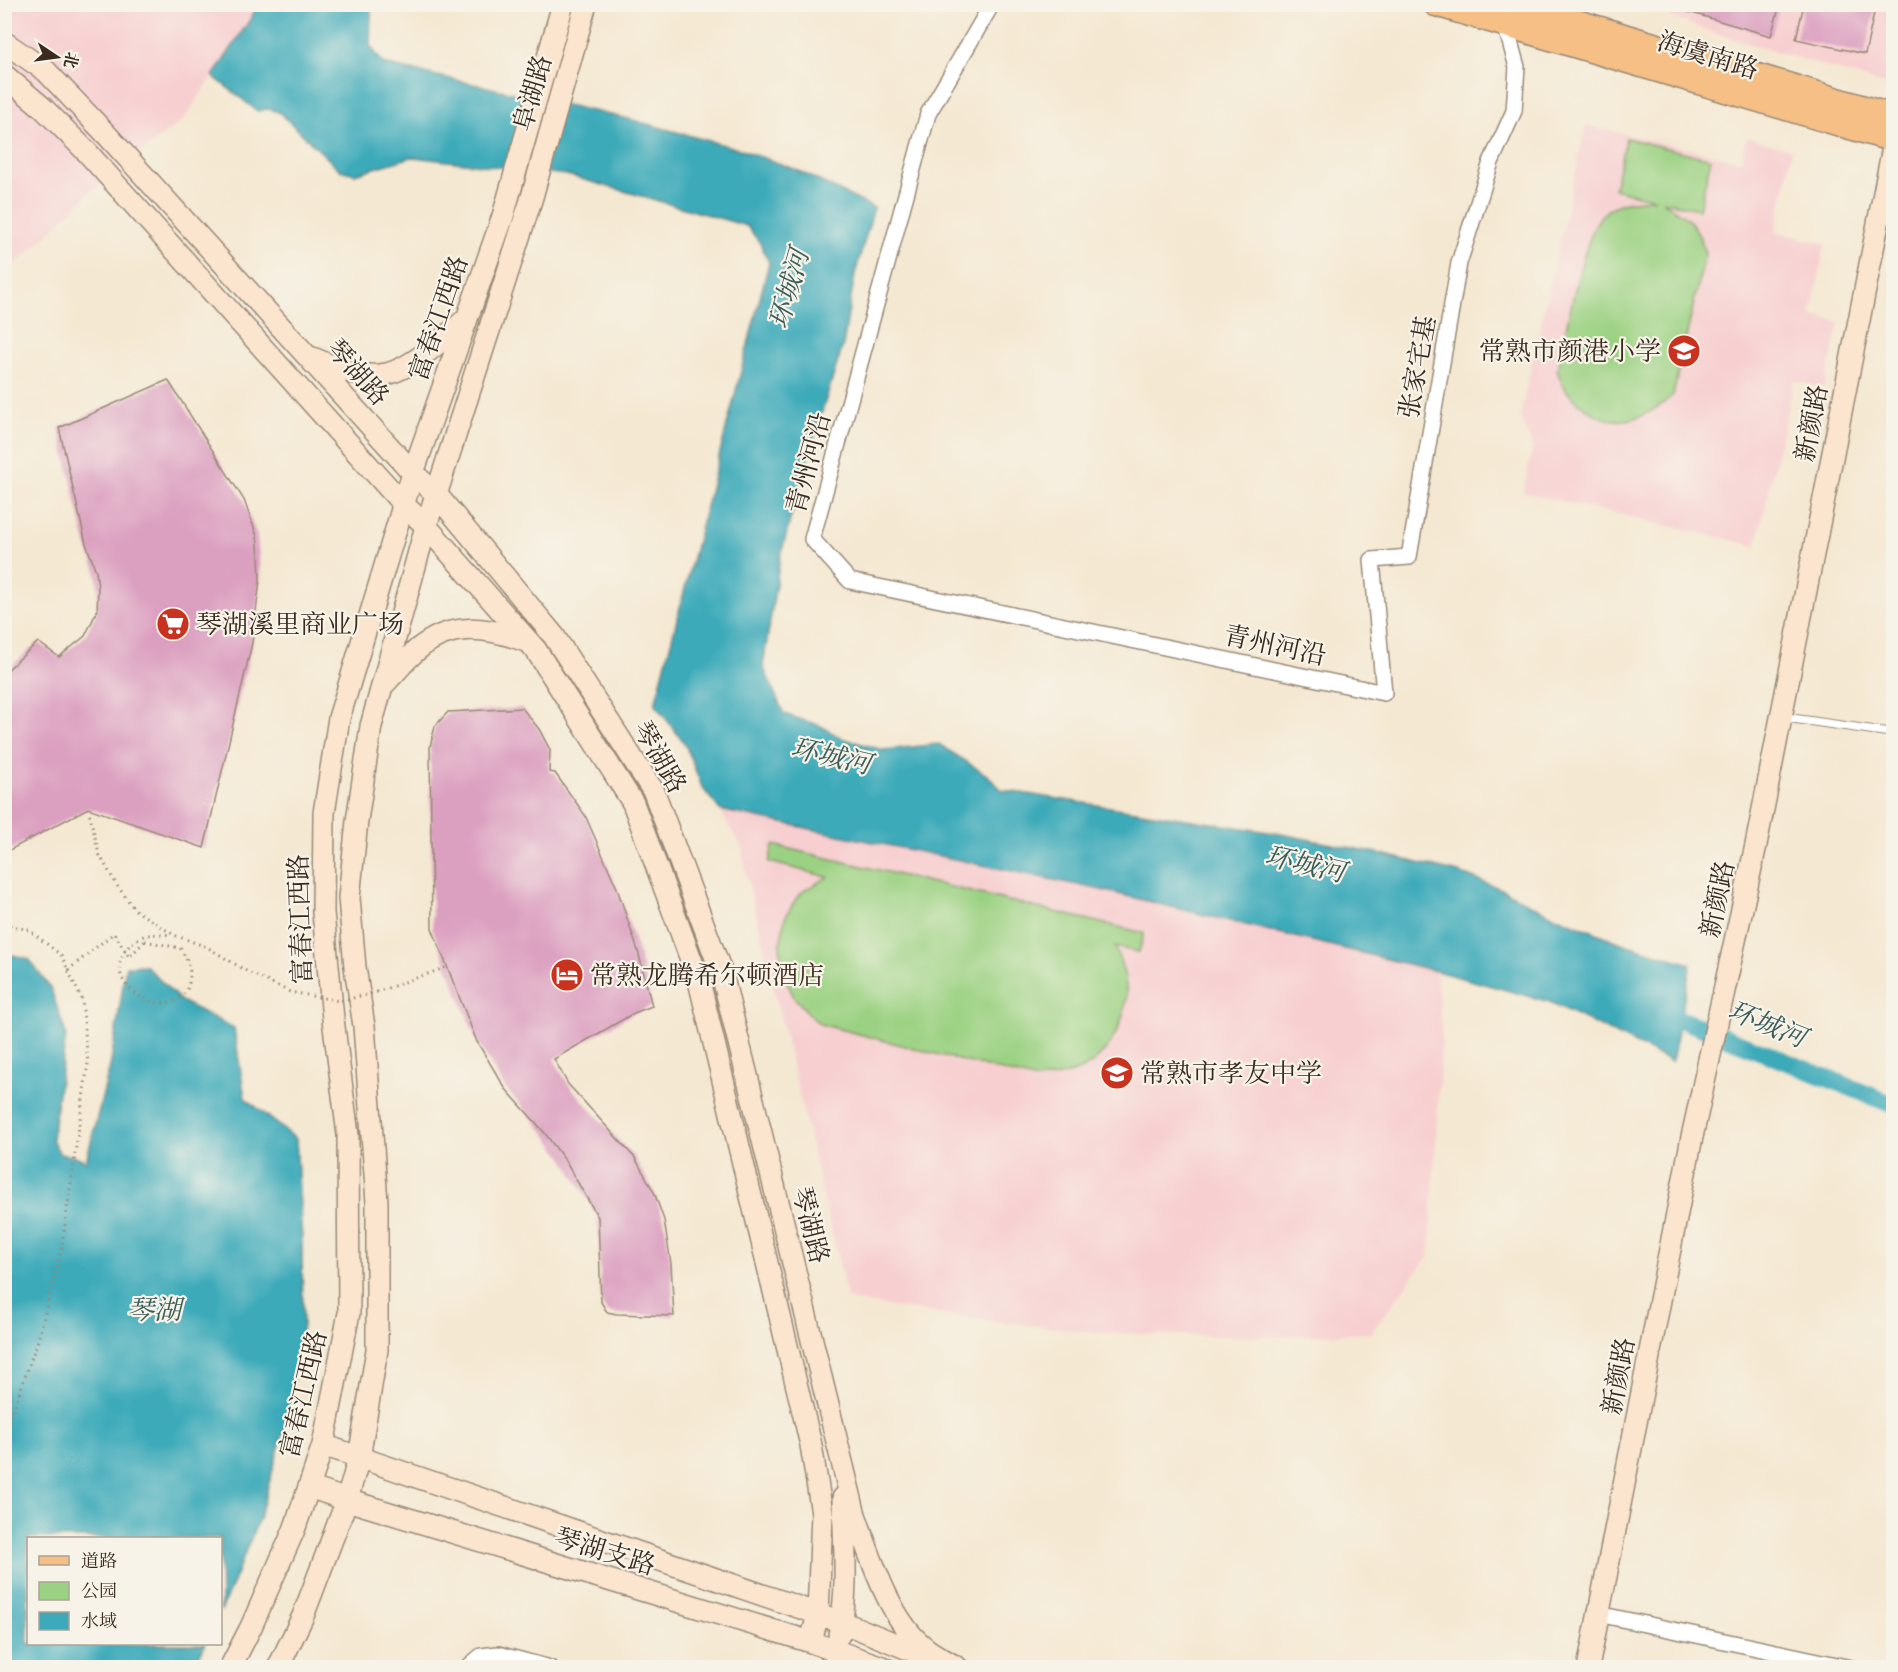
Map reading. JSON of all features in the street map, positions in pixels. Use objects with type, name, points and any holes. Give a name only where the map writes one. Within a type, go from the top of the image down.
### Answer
[{"type":"main road","name":"阜湖路","points":[[532,197],[563,4]]},
{"type":"main road","name":"阜湖路","points":[[552,83],[586,4]]},
{"type":"main road","name":"海虞南路","points":[[1436,4],[1511,11],[1893,117]]},
{"type":"main road","name":"海虞南路","points":[[1511,11],[1893,141]]},
{"type":"main road","name":"琴湖路","points":[[4,42],[46,71],[107,135],[413,473],[436,494],[554,636],[654,792],[722,974],[855,1515],[886,1595],[907,1629],[922,1646],[958,1668]]},
{"type":"main road","name":"琴湖路","points":[[4,75],[42,107],[86,151],[536,650],[633,803],[699,981],[811,1445],[822,1513],[818,1614],[811,1642]]},
{"type":"main road","name":"富春江西路","points":[[230,1668],[256,1617],[294,1530],[309,1487],[323,1445],[349,1313],[348,1135],[333,1019],[323,912],[324,813],[339,718],[413,473],[502,216],[514,174],[552,83]]},
{"type":"main road","name":"新颜路","points":[[1588,1668],[1692,1137],[1756,845],[1893,141]]},
{"type":"main road","name":"富春江西路","points":[[278,1668],[303,1616],[347,1500],[359,1458],[377,1350],[377,1202],[364,1026],[355,967],[349,898],[369,736],[426,526],[532,197]]},
{"type":"main road","points":[[307,355],[354,374],[382,375],[405,366],[433,348],[467,317]]},
{"type":"main road","points":[[382,687],[417,650],[448,631],[489,630],[528,642]]},
{"type":"main road","points":[[832,1420],[843,1497],[844,1558],[842,1622],[833,1659]]},
{"type":"main road","name":"琴湖支路","points":[[323,1445],[842,1622],[952,1668]]},
{"type":"main road","name":"琴湖支路","points":[[309,1487],[811,1642],[833,1659],[885,1668]]},
{"type":"street","name":"青州河沿","points":[[992,4],[928,114],[812,539],[850,581],[1384,693]]},
{"type":"street","name":"张家宅基","points":[[1384,693],[1372,560],[1409,557],[1459,263],[1491,162],[1514,111],[1517,67],[1511,11]]},
{"type":"street","points":[[1598,1614],[1851,1668]]},
{"type":"street","points":[[467,1668],[481,1656],[498,1654],[550,1668]]},
{"type":"lane","points":[[1781,717],[1893,733]]},
{"type":"path","points":[[87,808],[99,854],[116,884],[135,910],[174,935],[207,947],[248,972],[290,992],[340,1001],[374,993],[447,967]]},
{"type":"path","points":[[4,924],[29,930],[61,955],[82,1000],[88,1063],[58,1263],[38,1340],[4,1436]]},
{"type":"path","points":[[68,970],[114,933],[129,957],[145,941],[180,948],[187,959],[191,973],[187,989],[181,998],[167,1004],[129,991],[120,973],[124,952],[135,939],[151,933],[174,935]]},
{"type":"shaded area","points":[[5,5],[258,5],[184,119],[91,191],[33,249],[5,273]]},
{"type":"shaded area","points":[[1639,5],[1893,5],[1893,87],[1715,33]]},
{"type":"shaded area","name":"常熟市颜港小学","points":[[1586,125],[1741,161],[1747,137],[1792,150],[1776,232],[1825,244],[1811,315],[1840,322],[1824,387],[1794,381],[1756,546],[1523,492],[1533,447],[1520,417]]},
{"type":"shaded area","name":"常熟市孝友中学","points":[[720,810],[1259,924],[1436,971],[1442,1035],[1429,1255],[1371,1333],[1264,1337],[1106,1333],[987,1321],[848,1300],[742,848]]},
{"type":"green space","points":[[1626,138],[1711,159],[1699,209],[1662,201],[1679,212],[1695,228],[1705,254],[1673,395],[1642,415],[1619,420],[1596,415],[1578,403],[1567,391],[1557,370],[1582,263],[1596,224],[1603,214],[1615,206],[1655,199],[1614,189]]},
{"type":"green space","points":[[773,845],[1144,933],[1139,952],[1115,947],[1123,971],[1126,999],[1120,1023],[1109,1045],[1092,1063],[1082,1069],[1037,1080],[820,1024],[794,997],[787,983],[780,945],[785,918],[797,897],[806,889],[828,877],[769,862]]},
{"type":"water","points":[[258,5],[374,5],[371,10],[370,46],[384,64],[629,119],[739,149],[797,170],[874,208],[855,274],[843,345],[801,479],[780,558],[763,666],[784,714],[821,726],[841,738],[883,750],[939,744],[987,775],[1002,790],[1281,834],[1378,853],[1459,873],[1499,888],[1550,914],[1624,944],[1691,964],[1672,1062],[1550,1002],[1436,971],[1106,891],[720,810],[702,787],[685,744],[655,704],[769,263],[760,243],[747,226],[567,175],[412,157],[355,174],[340,170],[279,112],[268,109],[257,111],[213,76]]},
{"type":"water","name":"琴湖","points":[[4,953],[29,959],[51,989],[66,1034],[52,1139],[60,1154],[75,1156],[86,1161],[111,1062],[126,966],[145,965],[181,1001],[234,1028],[245,1098],[296,1139],[302,1240],[303,1325],[287,1419],[259,1519],[222,1609],[222,1537],[27,1537],[27,1645],[205,1645],[194,1667],[5,1667]]},
{"type":"building","points":[[1676,4],[1767,4],[1779,8],[1771,36],[1675,8]]},
{"type":"building","points":[[1804,4],[1876,4],[1865,54],[1796,39]]},
{"type":"building","name":"琴湖溪里商业广场","points":[[168,380],[244,500],[257,536],[259,555],[260,580],[252,643],[204,848],[88,808],[4,853],[4,673],[38,642],[59,657],[85,636],[97,611],[96,571],[86,544],[59,428]]},
{"type":"building","points":[[522,708],[539,729],[550,750],[549,772],[555,773],[585,815],[617,888],[638,951],[652,1006],[634,1013],[554,1059],[568,1084],[635,1158],[654,1192],[664,1220],[671,1264],[674,1316],[607,1312],[601,1302],[598,1217],[564,1159],[544,1132],[505,1088],[477,1042],[432,928],[430,747],[435,726],[448,712]]},
{"type":"waterway","name":"环城河","points":[[1660,1011],[1894,1105]]},
{"type":"place","name":"常熟市颜港小学","points":[[1684,351]]},
{"type":"place","name":"琴湖溪里商业广场","points":[[173,624]]},
{"type":"place","name":"常熟龙腾希尔顿酒店","points":[[567,975]]},
{"type":"place","name":"常熟市孝友中学","points":[[1117,1073]]}]
